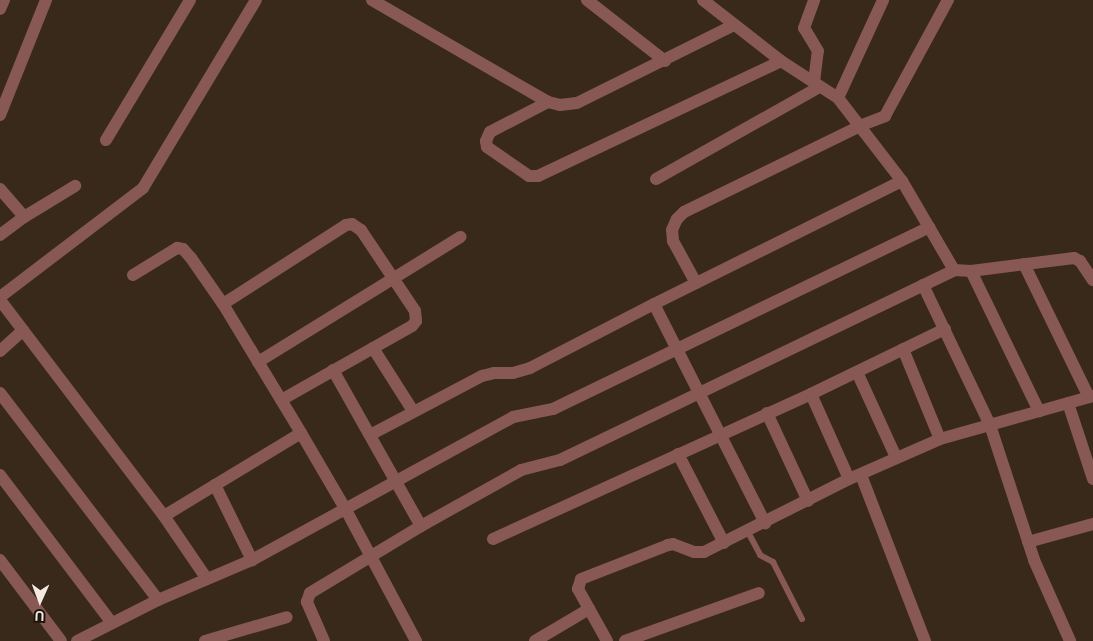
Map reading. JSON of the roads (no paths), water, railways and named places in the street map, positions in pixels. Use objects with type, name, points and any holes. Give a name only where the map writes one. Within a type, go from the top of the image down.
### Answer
[{"type":"street","points":[[0,8],[4,0]]},
{"type":"street","points":[[0,115],[46,0]]},
{"type":"street","points":[[106,140],[190,0]]},
{"type":"street","points":[[206,579],[164,516],[0,299],[143,188],[256,0]]},
{"type":"street","points":[[372,0],[391,4],[548,102],[566,106],[665,61],[734,25]]},
{"type":"street","points":[[587,0],[665,61]]},
{"type":"street","points":[[703,0],[781,61],[838,98],[862,126],[902,181],[954,270]]},
{"type":"street","points":[[814,0],[804,28],[818,51],[816,84]]},
{"type":"street","points":[[838,98],[883,0]]},
{"type":"street","points":[[696,283],[673,241],[672,230],[677,219],[684,212],[886,116],[948,0]]},
{"type":"street","points":[[548,102],[490,132],[486,141],[487,147],[529,176],[538,176],[781,61]]},
{"type":"street","points":[[656,179],[816,84]]},
{"type":"street","points":[[370,436],[413,411],[482,376],[494,373],[514,373],[530,368],[902,181]]},
{"type":"street","points":[[0,236],[24,217],[75,186]]},
{"type":"street","points":[[0,189],[24,217]]},
{"type":"street","points":[[224,304],[346,225],[352,224],[361,230],[415,311],[416,321],[412,326],[281,400]]},
{"type":"street","points":[[76,641],[158,600],[252,560],[513,417],[553,409],[930,227]]},
{"type":"street","points":[[258,362],[460,237]]},
{"type":"street","points":[[133,275],[171,250],[180,248],[192,258],[224,304],[301,433],[346,510],[416,641]]},
{"type":"street","points":[[324,641],[307,602],[307,597],[310,593],[421,526],[521,470],[560,460],[954,270],[971,271],[1074,258],[1080,261],[1093,280]]},
{"type":"street","points":[[607,641],[578,590],[581,579],[668,545],[678,545],[699,553],[748,532],[896,457],[940,439],[1091,396],[1024,264]]},
{"type":"street","points":[[971,271],[1039,411]]},
{"type":"street","points":[[923,285],[946,329],[990,425],[1028,542],[1070,641]]},
{"type":"street","points":[[654,304],[765,523]]},
{"type":"street","points":[[493,539],[767,412],[811,394],[946,329]]},
{"type":"street","points":[[0,351],[23,330]]},
{"type":"street","points":[[373,348],[413,411]]},
{"type":"street","points":[[903,349],[940,439]]},
{"type":"street","points":[[333,370],[421,526]]},
{"type":"street","points":[[857,372],[896,457]]},
{"type":"street","points":[[0,393],[158,600]]},
{"type":"street","points":[[811,394],[855,477],[925,641]]},
{"type":"street","points":[[1068,403],[1093,479]]},
{"type":"street","points":[[767,412],[808,501]]},
{"type":"street","points":[[164,516],[301,433]]},
{"type":"street","points":[[678,454],[724,543]]},
{"type":"street","points":[[0,475],[111,622]]},
{"type":"street","points":[[216,485],[252,560]]},
{"type":"street","points":[[1028,542],[1093,524]]},
{"type":"street","points":[[0,560],[62,641]]},
{"type":"street","points":[[626,641],[759,594]]},
{"type":"street","points":[[535,641],[590,609]]},
{"type":"street","points":[[205,641],[287,617]]},
{"type":"lane","points":[[748,532],[760,555],[773,562],[802,619]]}]
